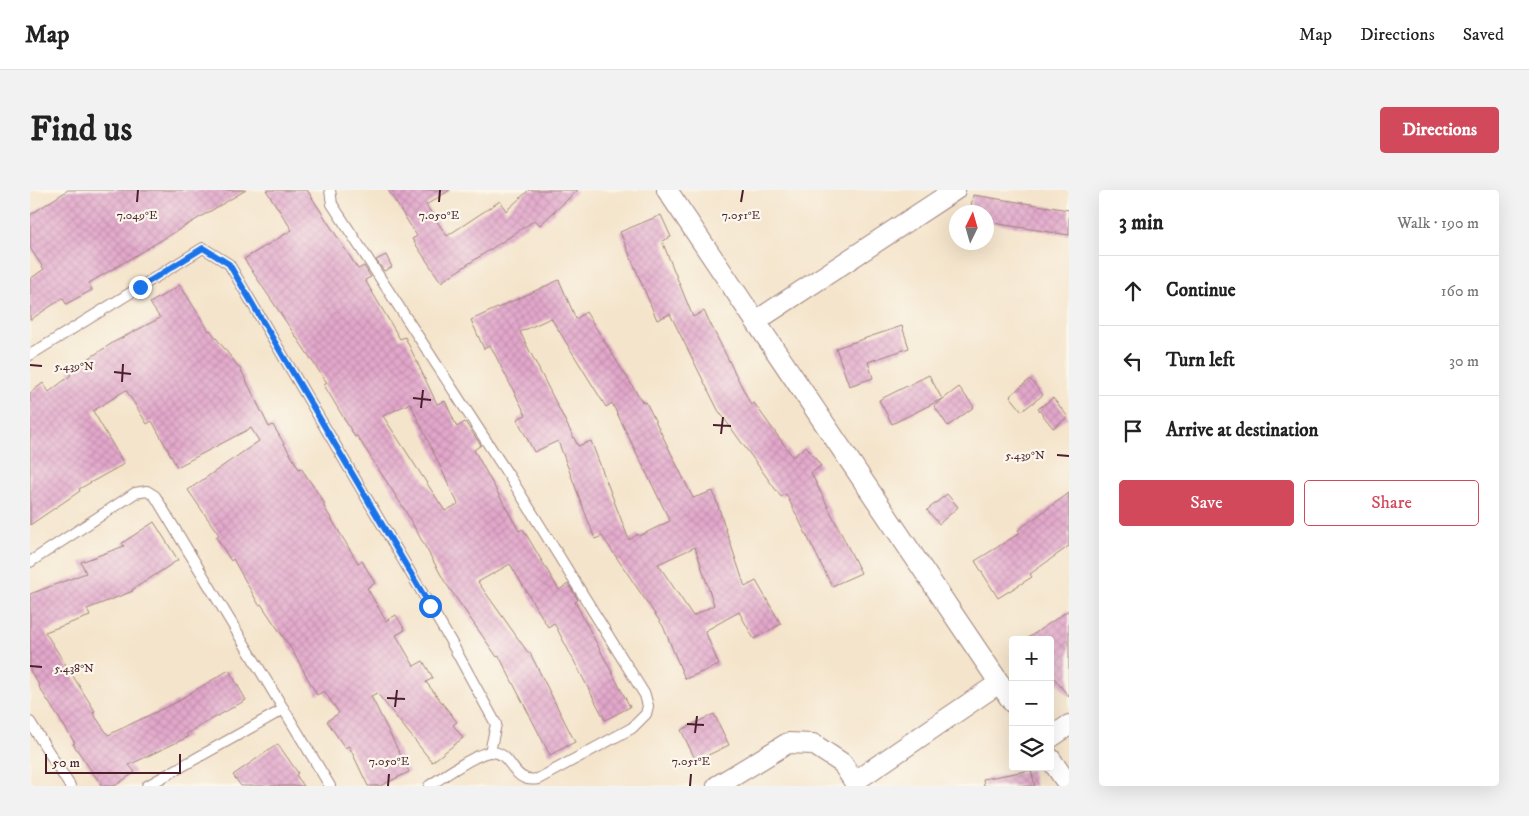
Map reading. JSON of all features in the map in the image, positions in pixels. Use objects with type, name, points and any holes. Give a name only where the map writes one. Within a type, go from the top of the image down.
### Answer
[{"type":"street","points":[[667,190],[1009,697]]},
{"type":"street","points":[[756,321],[955,190]]},
{"type":"street","points":[[717,786],[788,743],[813,744],[842,763],[855,784],[999,683]]},
{"type":"street","points":[[1054,735],[1069,725]]},
{"type":"street","points":[[1054,764],[1069,786]]},
{"type":"lane","points":[[330,190],[332,204],[513,482],[644,695],[648,706],[646,714],[632,728],[538,778],[529,780],[517,773],[503,755],[490,752],[475,758],[428,786]]},
{"type":"lane","points":[[30,355],[203,248],[229,264],[445,632],[496,724],[490,752]]},
{"type":"lane","points":[[30,562],[135,493],[147,491],[155,496],[330,786]]},
{"type":"lane","points":[[147,786],[284,709]]},
{"type":"lane","points":[[30,722],[70,786]]},
{"type":"building","points":[[68,190],[246,190],[89,283],[92,290],[66,304],[63,298],[30,320],[30,279],[44,269],[30,248],[30,215]]},
{"type":"building","points":[[266,190],[307,190],[358,269],[364,266],[371,277],[365,280],[400,339],[405,337],[437,404],[445,401],[457,427],[465,422],[481,445],[474,450],[519,531],[523,529],[559,590],[568,584],[578,600],[575,602],[630,707],[605,720],[554,623],[548,627],[510,564],[478,582],[530,653],[575,742],[550,755],[499,656],[497,657],[445,582],[403,507],[357,436],[355,437],[324,385],[327,383],[244,259],[292,230]],"holes":[[[410,403],[458,504],[445,511],[383,416]]]},
{"type":"building","points":[[388,190],[450,190],[426,205],[447,236],[500,201],[506,211],[529,190],[578,190],[540,225],[535,220],[441,282],[412,239],[417,236]]},
{"type":"building","points":[[973,195],[1069,210],[1069,235],[994,223],[994,205],[971,205]]},
{"type":"building","points":[[661,215],[671,237],[662,241],[693,317],[704,311],[751,405],[754,403],[793,457],[806,446],[821,466],[811,473],[861,573],[832,586],[786,494],[781,497],[718,410],[670,314],[657,320],[620,232]]},
{"type":"building","points":[[386,255],[392,267],[384,271],[376,260]]},
{"type":"building","points":[[559,280],[576,319],[586,312],[643,403],[646,402],[693,498],[713,491],[745,587],[756,581],[781,624],[754,639],[739,612],[705,631],[719,665],[685,679],[663,626],[602,536],[595,539],[558,441],[534,452],[517,419],[526,415],[490,345],[484,349],[471,320]],"holes":[[[551,318],[606,407],[612,403],[670,521],[639,536],[638,534],[629,540],[591,441],[578,446],[520,332]],[[695,547],[714,605],[693,616],[658,564]]]},
{"type":"building","points":[[180,285],[209,331],[241,370],[269,427],[273,425],[299,469],[301,468],[325,504],[323,505],[358,563],[362,561],[375,583],[367,588],[386,621],[396,615],[405,630],[396,635],[414,666],[423,661],[433,678],[426,682],[457,722],[453,725],[463,738],[432,762],[377,693],[371,696],[409,772],[380,786],[368,786],[349,746],[345,748],[327,721],[339,713],[324,691],[317,695],[292,650],[261,604],[259,605],[233,559],[231,561],[216,537],[219,535],[188,490],[259,441],[251,428],[177,467],[152,421],[147,424],[126,390],[93,411],[124,464],[79,489],[80,491],[30,525],[30,393],[43,383],[49,392],[71,375],[68,372],[114,342],[160,318],[150,303]]},
{"type":"building","points":[[902,326],[909,348],[868,362],[873,378],[849,386],[836,348]]},
{"type":"building","points":[[929,375],[942,399],[892,424],[879,400]]},
{"type":"building","points":[[1030,379],[1043,395],[1022,411],[1010,396]]},
{"type":"building","points":[[959,387],[974,407],[948,426],[934,406]]},
{"type":"building","points":[[1053,398],[1068,417],[1053,428],[1038,409]]},
{"type":"building","points":[[1069,493],[1069,546],[1030,574],[1032,577],[998,598],[975,561],[1020,533],[1018,530]]},
{"type":"building","points":[[947,494],[958,507],[939,524],[927,510]]},
{"type":"building","points":[[154,522],[178,560],[133,591],[87,609],[90,616],[45,632],[108,735],[183,699],[229,670],[246,700],[186,734],[188,737],[129,765],[135,772],[115,786],[102,786],[73,744],[75,743],[30,671],[30,594],[86,573],[81,562],[124,546],[122,543]]},
{"type":"building","points":[[1069,610],[1069,697],[1054,678],[1054,636],[1031,636]]},
{"type":"building","points":[[714,714],[729,745],[696,761],[681,730]]},
{"type":"building","points":[[278,744],[298,773],[296,775],[304,786],[241,786],[233,775]]},
{"type":"building","points":[[1031,771],[1035,786],[984,786],[983,779]]},
{"type":"route","points":[[140,287],[203,248],[229,264],[430,606]]}]
